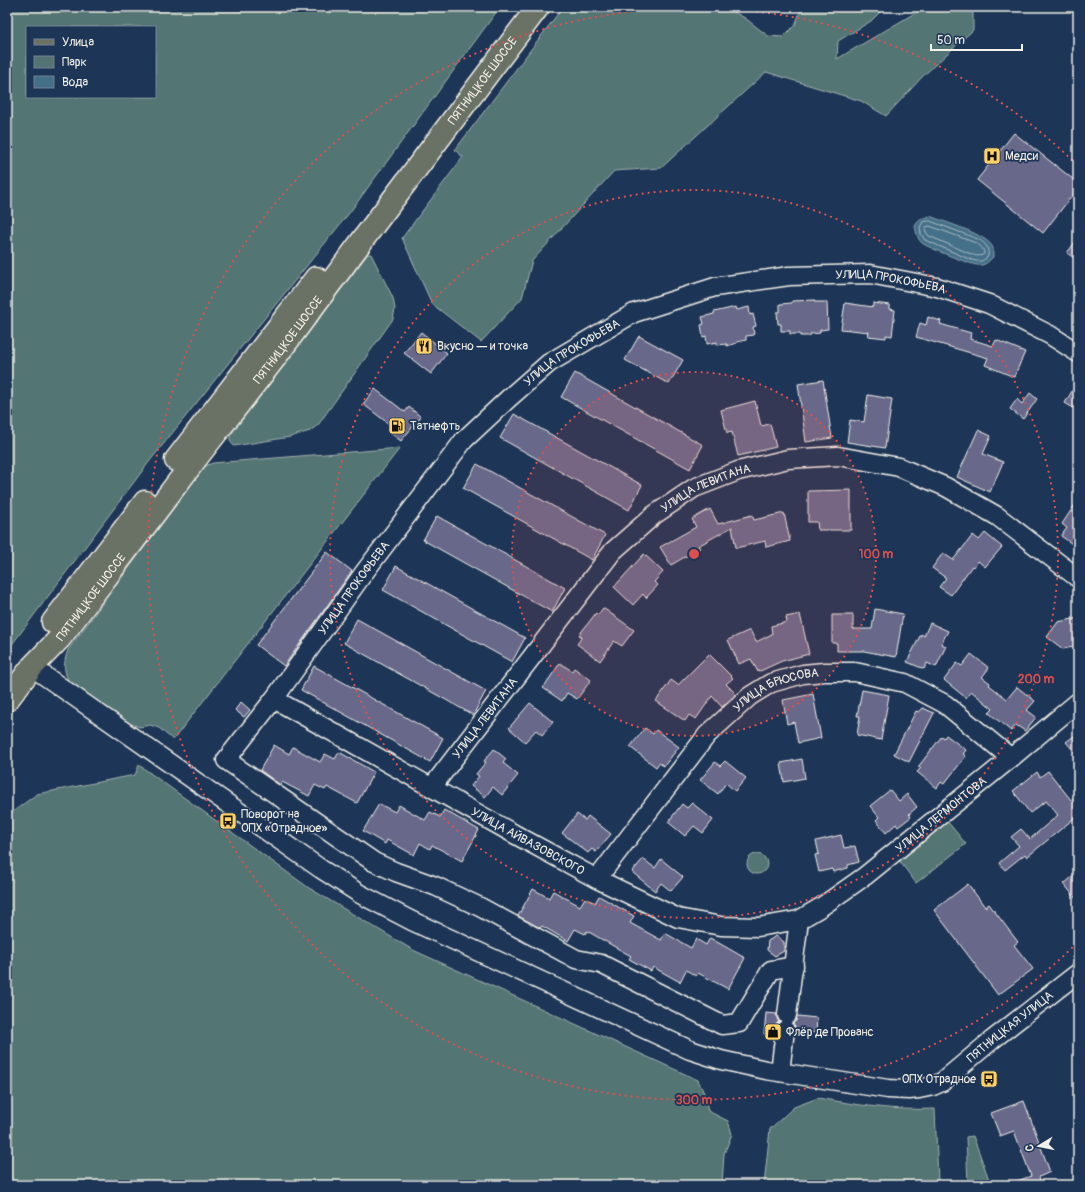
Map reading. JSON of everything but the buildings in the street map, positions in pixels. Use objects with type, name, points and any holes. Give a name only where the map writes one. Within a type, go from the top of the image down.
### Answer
[{"type":"main road","name":"ПЯТНИЦКОЕ ШОССЕ","points":[[32,667],[47,630],[328,263],[519,7]]},
{"type":"main road","name":"ПЯТНИЦКОЕ ШОССЕ","points":[[7,700],[32,667],[60,638],[198,456],[274,359],[538,7]]},
{"type":"street","name":"УЛИЦА ПРОКОФЬЕВА","points":[[794,966],[771,970],[739,1022],[722,1025],[601,964],[576,959],[473,904],[435,886],[396,872],[374,862],[226,760],[274,699],[364,574],[464,440],[549,363],[634,313],[715,287],[789,276],[870,274],[937,287],[990,304],[1050,335],[1078,352]]},
{"type":"street","name":"УЛИЦА ЛЕВИТАНА","points":[[432,787],[613,551],[654,515],[694,488],[738,471],[788,459],[838,456],[899,467],[946,487],[997,516],[1078,578]]},
{"type":"street","points":[[32,667],[321,869],[360,894],[412,921],[690,1050],[721,1060],[780,1072],[799,920]]},
{"type":"street","name":"УЛИЦА БРЮСОВА","points":[[597,879],[707,735],[750,696],[770,683],[803,674],[855,672],[905,683],[945,704],[1011,758]]},
{"type":"street","name":"УЛИЦА АЙВАЗОВСКОГО","points":[[274,699],[597,879],[678,918],[721,926],[758,927],[799,920]]},
{"type":"street","name":"УЛИЦА ЛЕРМОНТОВА","points":[[799,920],[821,907],[865,876],[1078,702]]},
{"type":"street","name":"ПЯТНИЦКАЯ УЛИЦА","points":[[780,1072],[888,1089],[909,1090],[933,1086],[942,1082],[992,1040],[1078,973]]},
{"type":"green space","points":[[7,7],[500,7],[350,212],[149,462],[7,651]]},
{"type":"green space","points":[[563,7],[725,7],[745,18],[768,36],[783,37],[795,25],[802,7],[885,7],[871,21],[838,41],[837,59],[925,7],[960,7],[973,13],[973,30],[923,76],[886,116],[861,101],[766,72],[661,168],[614,171],[532,261],[522,298],[481,342],[432,304],[402,238],[463,157],[455,150]]},
{"type":"green space","points":[[368,254],[371,254],[393,298],[395,309],[393,319],[318,425],[310,431],[290,437],[234,446],[230,441],[230,436]]},
{"type":"green space","points":[[400,448],[173,740],[159,728],[150,725],[140,727],[128,723],[68,680],[65,672],[65,665],[68,650],[205,466],[213,463]]},
{"type":"green space","points":[[139,765],[309,888],[413,950],[698,1080],[704,1093],[708,1111],[728,1121],[732,1134],[724,1154],[722,1185],[7,1185],[7,816],[37,794],[135,775]]},
{"type":"green space","points":[[947,821],[966,844],[916,883],[898,859]]},
{"type":"green space","points":[[753,854],[761,854],[767,860],[767,868],[761,874],[753,874],[747,868],[747,860]]},
{"type":"green space","points":[[818,1098],[891,1108],[935,1109],[938,1181],[905,1185],[875,1183],[863,1185],[764,1185],[770,1129],[794,1107]]},
{"type":"green space","points":[[973,1136],[991,1185],[968,1185],[966,1137]]},
{"type":"water","points":[[930,216],[983,238],[993,248],[993,257],[984,264],[977,265],[949,256],[922,243],[918,238],[915,226],[920,219]]},
{"type":"place","name":"Медси","points":[[992,156]]},
{"type":"place","name":"Вкусно — и точка","points":[[424,346]]},
{"type":"place","name":"Татнефть","points":[[397,426]]},
{"type":"place","name":"Поворот на ОПХ «Отрадное»","points":[[228,821]]},
{"type":"place","name":"Флёр де Прованс","points":[[773,1032]]},
{"type":"place","name":"ОПХ Отрадное","points":[[989,1079]]}]
